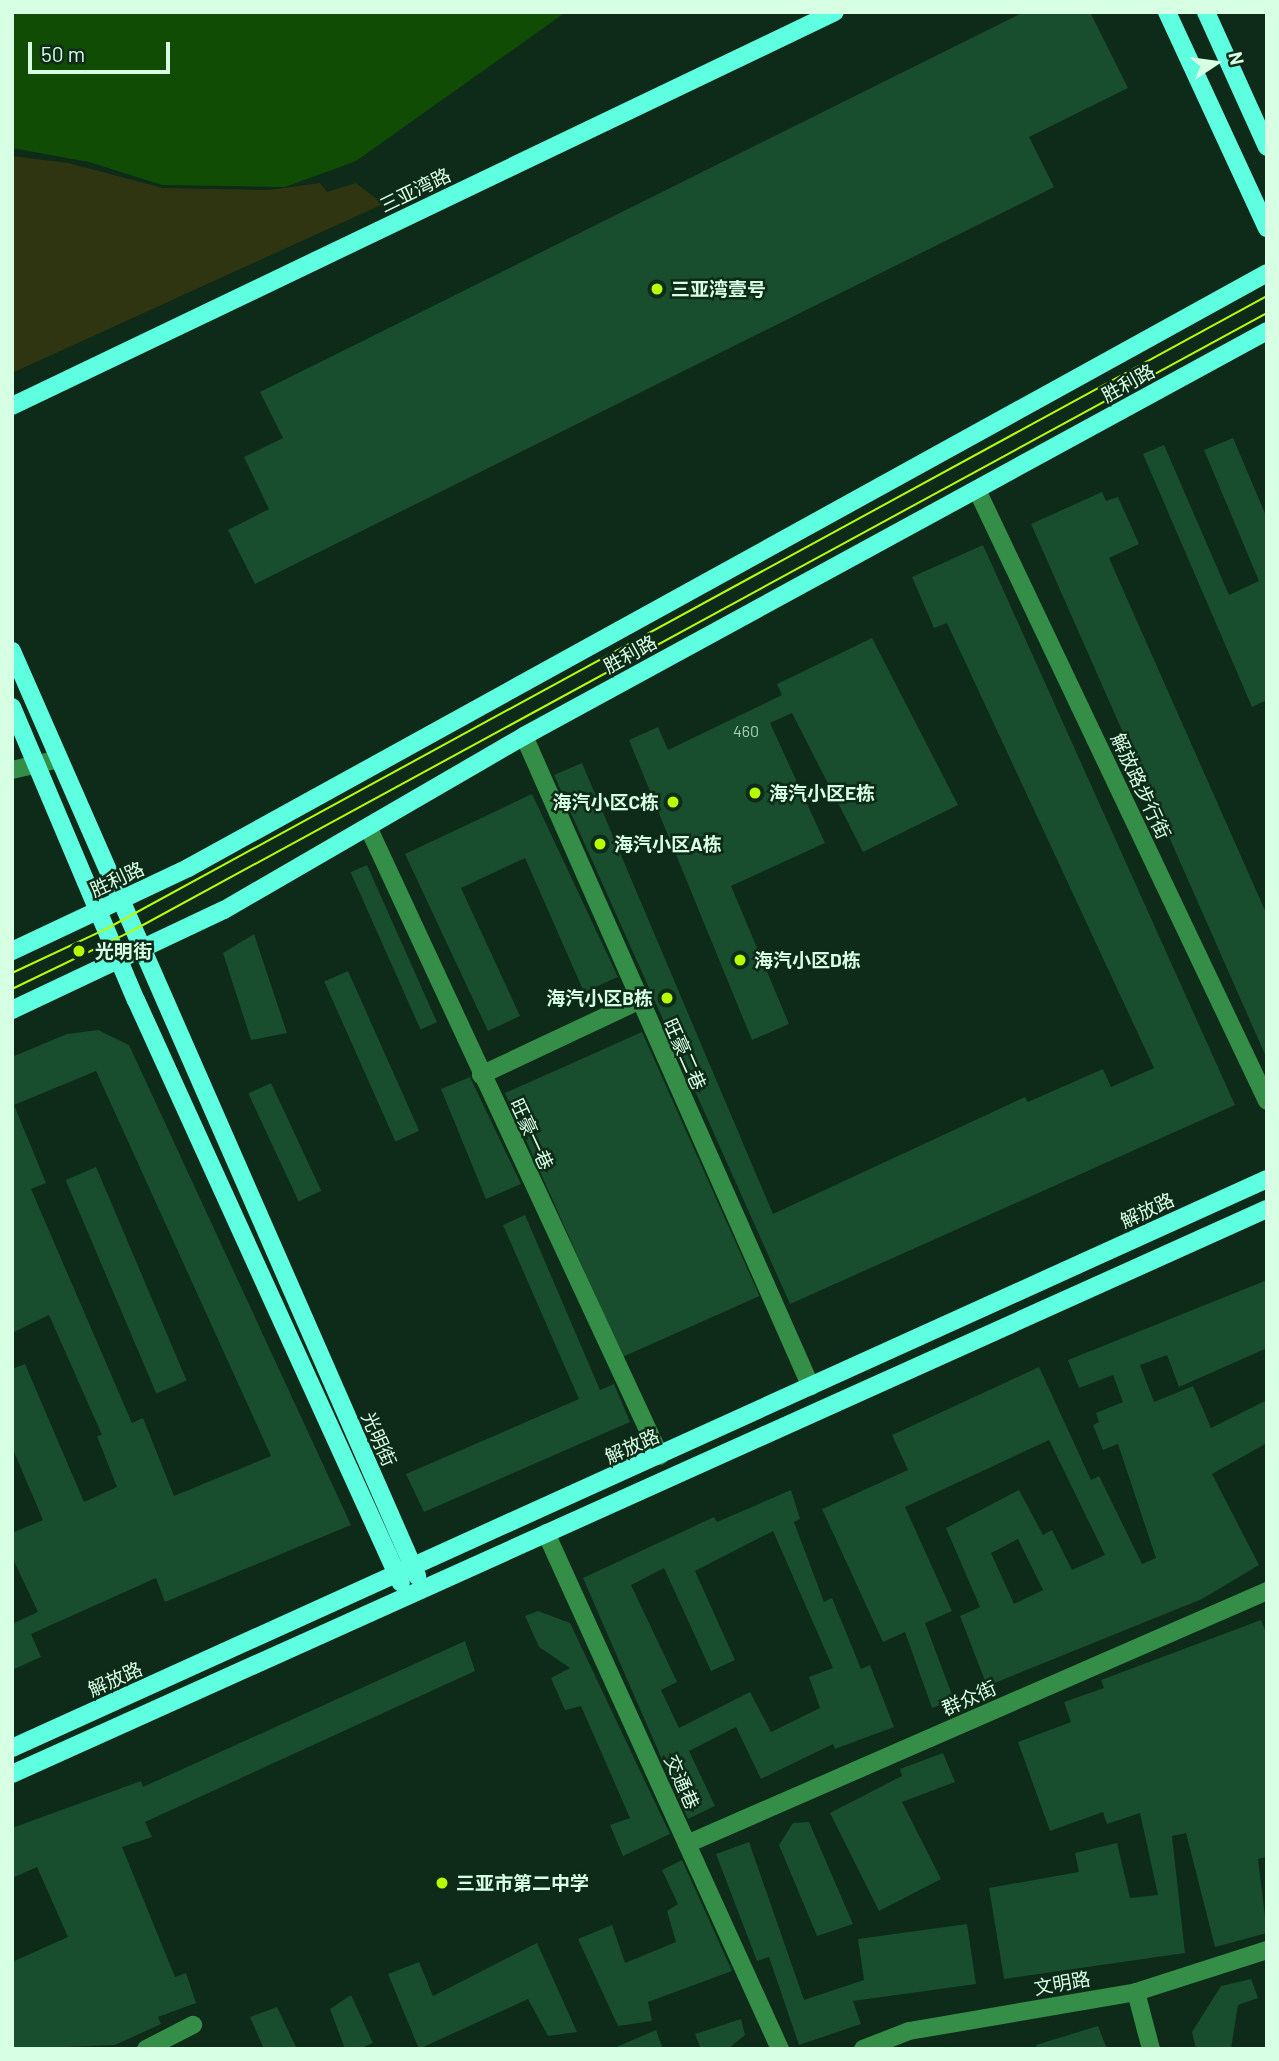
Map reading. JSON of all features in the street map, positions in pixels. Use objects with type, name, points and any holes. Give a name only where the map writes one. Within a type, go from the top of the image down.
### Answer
[{"type":"main road","name":"三亚湾路","points":[[12,405],[835,12]]},
{"type":"main road","points":[[1167,12],[1267,228]]},
{"type":"main road","points":[[1206,12],[1267,147]]},
{"type":"main road","name":"胜利路","points":[[12,951],[118,901],[1267,273]]},
{"type":"main road","name":"胜利路","points":[[12,1010],[140,950],[369,829],[523,736],[1267,331]]},
{"type":"main road","name":"光明街","points":[[12,651],[55,760],[140,950],[405,1571]]},
{"type":"main road","name":"光明街","points":[[12,707],[120,960],[415,1592]]},
{"type":"main road","name":"解放路","points":[[12,1748],[660,1456],[1267,1178]]},
{"type":"main road","points":[[12,1774],[1267,1209]]},
{"type":"street","name":"解放路步行街","points":[[977,490],[1267,1101]]},
{"type":"street","name":"旺豪二巷","points":[[523,736],[811,1387]]},
{"type":"street","points":[[12,770],[55,760]]},
{"type":"street","name":"旺豪一巷","points":[[369,829],[660,1456]]},
{"type":"street","points":[[481,1075],[638,1001]]},
{"type":"street","name":"交通巷","points":[[546,1533],[780,2049]]},
{"type":"street","name":"群众街","points":[[687,1844],[1267,1591]]},
{"type":"street","name":"文明路","points":[[863,2049],[909,2031],[1136,1992],[1267,1950]]},
{"type":"street","points":[[1136,1992],[1151,2049]]},
{"type":"street","points":[[146,2049],[193,2025]]},
{"type":"shaded area","points":[[12,12],[566,12],[356,161],[285,187],[162,185],[89,162],[12,148]]},
{"type":"shaded area","points":[[12,156],[68,163],[163,188],[269,190],[320,183],[327,192],[356,183],[383,204],[12,373]]},
{"type":"building","name":"三亚湾壹号","points":[[1024,12],[1090,12],[1128,88],[1029,137],[1054,187],[255,584],[228,530],[269,509],[244,457],[283,438],[260,392]]},
{"type":"building","points":[[1233,438],[1267,518],[1267,700],[1252,707],[1143,454],[1164,445],[1229,595],[1259,581],[1204,450]]},
{"type":"building","points":[[1102,492],[1106,501],[1118,497],[1139,544],[1109,558],[1267,915],[1267,1059],[1031,524]]},
{"type":"building","points":[[983,545],[1235,1105],[790,1304],[554,775],[582,763],[773,1214],[1025,1097],[1028,1102],[1103,1069],[1111,1087],[1154,1068],[947,623],[934,628],[912,577]]},
{"type":"building","points":[[872,638],[958,805],[863,852],[792,713],[770,723],[825,843],[731,886],[789,1024],[752,1040],[629,740],[658,727],[668,750],[782,695],[777,684]]},
{"type":"building","points":[[532,794],[618,977],[584,992],[525,858],[461,888],[520,1016],[488,1031],[405,854]]},
{"type":"building","points":[[367,865],[437,1022],[421,1029],[351,872]]},
{"type":"building","points":[[254,934],[287,1033],[251,1040],[223,953]]},
{"type":"building","points":[[348,971],[419,1131],[395,1141],[324,982]]},
{"type":"building","points":[[98,1030],[129,1045],[351,1525],[165,1602],[156,1578],[31,1634],[41,1657],[12,1670],[12,1624],[38,1612],[12,1557],[12,1533],[43,1520],[12,1447],[12,1369],[25,1364],[84,1502],[117,1487],[97,1436],[102,1435],[49,1315],[12,1333],[12,1057],[67,1034]],"holes":[[[96,1071],[271,1456],[174,1496],[143,1418],[132,1423],[31,1189],[46,1183],[14,1105]]]},
{"type":"building","points":[[642,1032],[760,1296],[623,1357],[505,1093]]},
{"type":"building","points":[[470,1077],[521,1184],[486,1199],[441,1089]]},
{"type":"building","points":[[271,1083],[321,1191],[299,1201],[248,1094]]},
{"type":"building","points":[[96,1167],[187,1381],[156,1393],[66,1180]]},
{"type":"building","points":[[525,1215],[600,1390],[614,1384],[630,1422],[424,1512],[406,1474],[579,1399],[503,1225]]},
{"type":"building","points":[[1267,1280],[1267,1348],[1179,1387],[1167,1355],[1140,1365],[1154,1402],[1193,1386],[1211,1428],[1267,1400],[1267,1443],[1212,1474],[1259,1565],[1202,1599],[987,1686],[960,1616],[980,1607],[946,1528],[1019,1490],[1043,1535],[1052,1530],[1072,1570],[1105,1555],[1049,1440],[905,1507],[952,1611],[925,1623],[954,1700],[932,1708],[905,1632],[883,1642],[822,1509],[908,1470],[892,1435],[1039,1367],[1091,1480],[1099,1476],[1142,1564],[1156,1558],[1118,1444],[1103,1450],[1093,1425],[1099,1422],[1096,1413],[1123,1402],[1113,1375],[1079,1388],[1068,1360]],"holes":[[[1018,1539],[1043,1590],[1014,1604],[991,1553]]]},
{"type":"building","points":[[791,1490],[800,1519],[794,1522],[824,1602],[832,1598],[861,1669],[870,1665],[894,1727],[835,1749],[833,1744],[761,1779],[736,1727],[689,1751],[715,1806],[688,1819],[583,1578],[714,1517],[717,1522]],"holes":[[[773,1531],[833,1668],[809,1677],[820,1708],[771,1732],[750,1692],[679,1728],[661,1690],[677,1682],[631,1585],[664,1568],[711,1671],[735,1660],[695,1571]]]},
{"type":"building","points":[[538,1611],[570,1623],[670,1834],[623,1856],[610,1825],[630,1818],[581,1706],[565,1710],[551,1678],[570,1668],[539,1647],[525,1616]]},
{"type":"building","points":[[1261,1620],[1267,1635],[1267,1857],[1258,1859],[1267,1933],[1215,1947],[1186,1833],[1172,1836],[1185,1953],[1004,1979],[989,1888],[1079,1872],[1075,1853],[1117,1843],[1130,1898],[1158,1895],[1140,1813],[1107,1824],[1103,1812],[1050,1831],[1018,1742],[1071,1722],[1064,1702],[1104,1688],[1101,1680]]},
{"type":"building","points":[[465,1641],[475,1671],[145,1822],[152,1837],[122,1847],[175,1977],[186,1973],[196,2003],[158,2017],[161,2024],[115,2045],[12,2049],[12,1962],[68,1937],[37,1867],[12,1878],[12,1828],[141,1781],[143,1787]]},
{"type":"building","points":[[943,1753],[955,1782],[902,1802],[941,1879],[879,1911],[830,1813],[902,1776],[900,1769]]},
{"type":"building","points":[[809,1822],[853,1924],[817,1936],[779,1845],[793,1823]]},
{"type":"building","points":[[749,1842],[804,2000],[864,1980],[858,1939],[967,1924],[976,1984],[853,2001],[861,2024],[799,2045],[769,1957],[757,1961],[716,1854]]},
{"type":"building","points":[[682,1860],[732,1971],[648,2002],[652,2021],[618,2026],[578,1939],[612,1925],[625,1963],[676,1942],[667,1911],[678,1904],[662,1870]]},
{"type":"building","points":[[537,1943],[577,2032],[548,2036],[528,1999],[419,2049],[388,1974],[419,1962],[433,1996]]},
{"type":"building","points":[[1251,1979],[1258,1998],[1238,2005],[1231,2049],[1196,2049],[1192,2032],[1221,1986]]},
{"type":"building","points":[[351,1995],[373,2043],[359,2049],[345,2049],[330,2009]]},
{"type":"building","points":[[277,2007],[297,2049],[264,2049],[250,2017]]},
{"type":"building","points":[[741,2019],[745,2035],[728,2049],[701,2049],[695,2034]]},
{"type":"building","points":[[1098,2026],[1107,2049],[1037,2049],[1036,2045]]},
{"type":"building","points":[[656,2030],[663,2049],[612,2049]]},
{"type":"tram line","points":[[12,973],[106,929],[1267,296]]},
{"type":"tram line","points":[[12,989],[132,931],[1267,313]]},
{"type":"place","name":"三亚湾壹号","points":[[657,289]]},
{"type":"place","name":"海汽小区E栋","points":[[755,793]]},
{"type":"place","name":"海汽小区C栋","points":[[673,802]]},
{"type":"place","name":"海汽小区A栋","points":[[600,844]]},
{"type":"place","name":"光明街","points":[[79,951]]},
{"type":"place","name":"海汽小区D栋","points":[[740,960]]},
{"type":"place","name":"海汽小区B栋","points":[[667,998]]},
{"type":"place","name":"三亚市第二中学","points":[[442,1883]]}]
